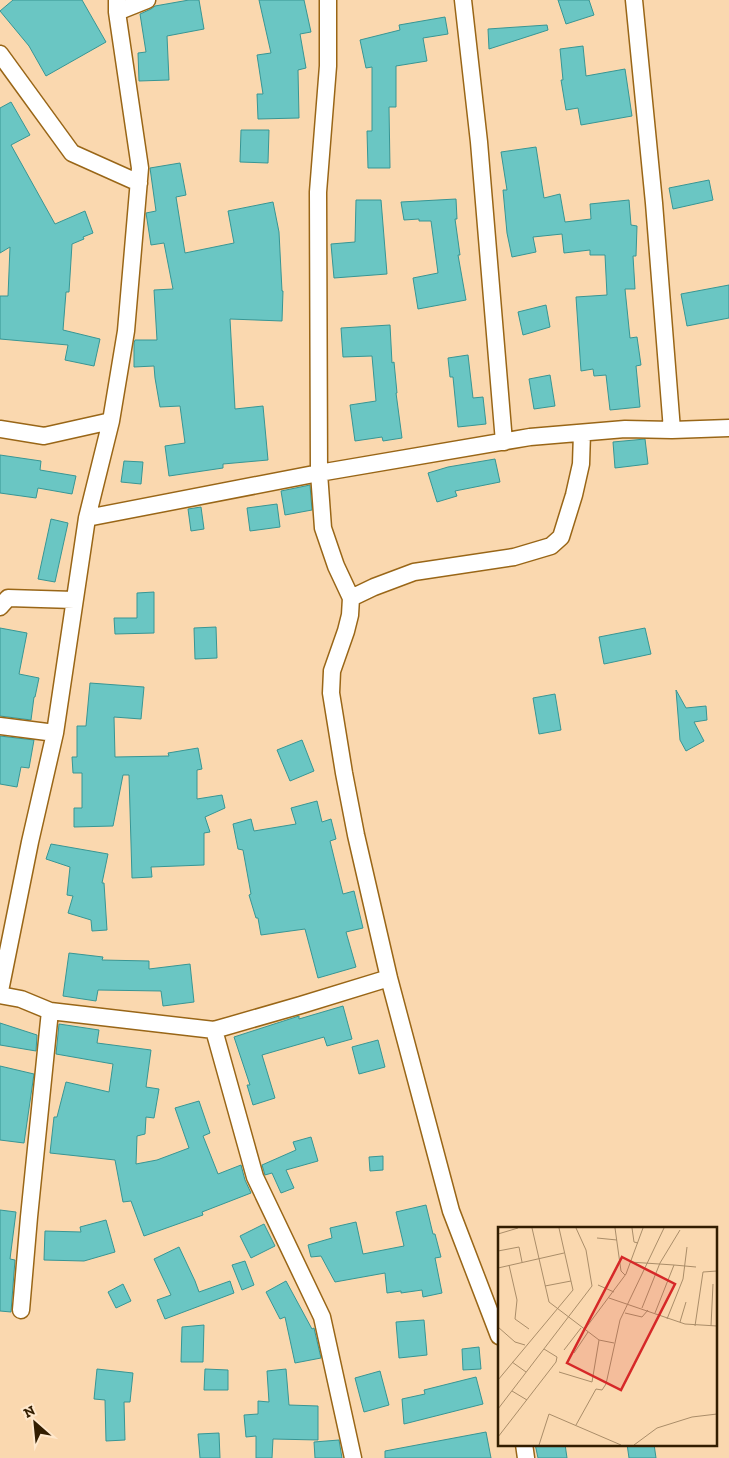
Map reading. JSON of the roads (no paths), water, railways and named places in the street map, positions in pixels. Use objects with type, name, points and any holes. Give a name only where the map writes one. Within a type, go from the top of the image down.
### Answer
[{"type":"street","points":[[0,991],[30,842],[55,732],[87,518],[111,421],[126,331],[140,168],[117,6],[147,0]]},
{"type":"street","points":[[328,0],[328,66],[318,192],[319,473],[323,528],[336,566],[351,598],[350,615],[346,631],[332,671],[331,693],[356,835],[390,978],[449,1205],[498,1333]]},
{"type":"street","points":[[463,0],[479,142],[504,442]]},
{"type":"street","points":[[634,0],[654,203],[672,430]]},
{"type":"street","points":[[0,54],[72,153],[139,183]]},
{"type":"street","points":[[0,430],[44,436],[111,421]]},
{"type":"street","points":[[87,518],[319,473],[530,437],[625,429],[729,428]]},
{"type":"street","points":[[351,598],[414,572],[514,556],[556,543],[561,537],[574,495],[581,464],[582,433]]},
{"type":"street","points":[[0,607],[8,598],[74,600]]},
{"type":"street","points":[[0,726],[55,732]]},
{"type":"street","points":[[0,995],[21,999],[50,1011],[214,1030],[301,1006],[390,978]]},
{"type":"street","points":[[21,1310],[28,1217],[50,1011]]},
{"type":"street","points":[[214,1030],[254,1177],[322,1316],[353,1458]]}]
